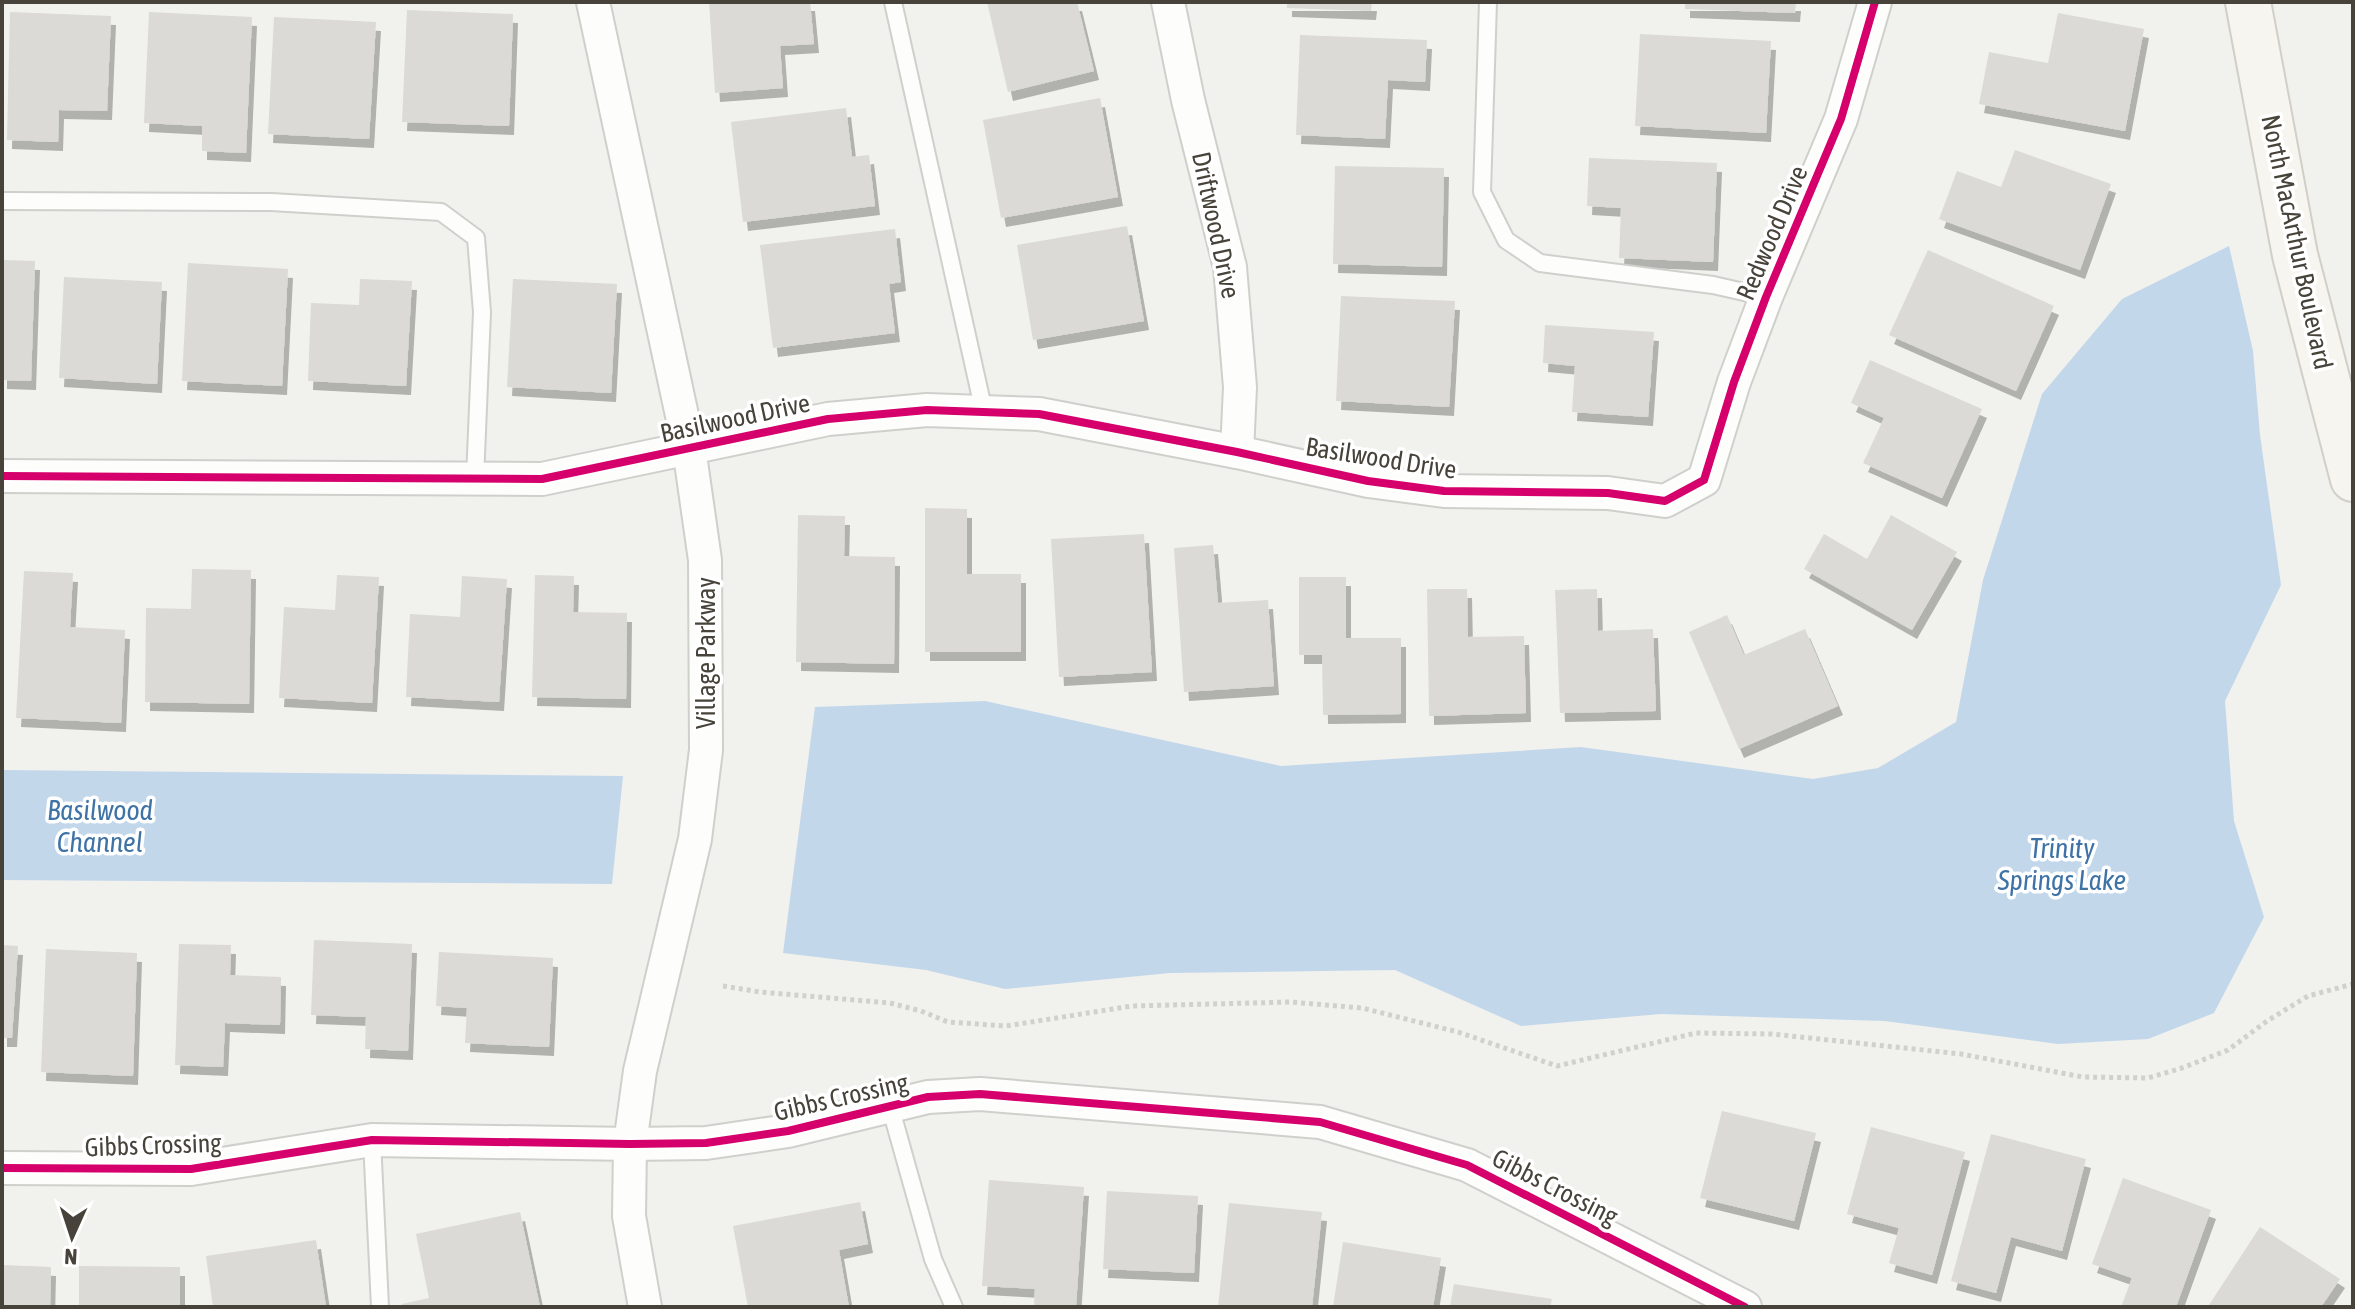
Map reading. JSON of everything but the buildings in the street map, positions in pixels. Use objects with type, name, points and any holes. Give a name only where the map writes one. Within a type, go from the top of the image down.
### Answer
[{"type":"main road","name":"North MacArthur Boulevard","points":[[2248,2],[2295,255],[2353,479]]},
{"type":"street","name":"Village Parkway","points":[[593,2],[689,448],[705,560],[706,750],[695,839],[640,1071],[630,1144],[629,1216],[645,1307]]},
{"type":"street","name":"Driftwood Drive","points":[[1168,2],[1188,100],[1230,267],[1240,387],[1237,452]]},
{"type":"street","name":"Redwood Drive","points":[[1704,480],[1734,382],[1766,297],[1841,119],[1875,2]]},
{"type":"street","name":"Basilwood Drive","points":[[2,476],[542,479],[828,419],[927,410],[1039,414],[1368,481],[1444,491],[1608,493],[1665,501],[1704,480]]},
{"type":"street","name":"Gibbs Crossing","points":[[2,1168],[191,1169],[372,1140],[706,1143],[788,1131],[928,1097],[980,1094],[1320,1122],[1467,1165],[1745,1307]]},
{"type":"lane","points":[[893,2],[984,412]]},
{"type":"lane","points":[[1488,2],[1482,192],[1506,240],[1540,263],[1713,285],[1766,297]]},
{"type":"lane","points":[[2,201],[271,202],[441,212],[476,238],[482,312],[475,479]]},
{"type":"lane","points":[[890,1106],[933,1259],[954,1307]]},
{"type":"lane","points":[[372,1140],[380,1307]]},
{"type":"path","points":[[723,986],[890,1003],[948,1022],[1006,1026],[1132,1006],[1290,1002],[1362,1008],[1458,1032],[1557,1066],[1696,1033],[1772,1034],[1961,1054],[2083,1077],[2148,1078],[2228,1050],[2308,996],[2353,984]]},
{"type":"water","name":"Trinity Springs Lake","points":[[2229,246],[2253,351],[2260,435],[2281,585],[2225,701],[2234,821],[2264,917],[2214,1013],[2148,1039],[2058,1044],[1885,1021],[1661,1014],[1521,1026],[1395,970],[1170,973],[1005,989],[926,970],[783,953],[815,707],[985,701],[1281,766],[1581,747],[1813,779],[1878,768],[1956,722],[1983,580],[2042,394],[2122,299]]},
{"type":"water","name":"Basilwood Channel","points":[[2,770],[623,776],[612,884],[2,880]]},
{"type":"cycle path","points":[[2,476],[542,479],[828,419],[927,410],[1039,414],[1368,481],[1444,491],[1608,493],[1665,501],[1704,480],[1734,382],[1766,297],[1841,119],[1875,2]]},
{"type":"cycle path","points":[[2,1168],[191,1169],[372,1140],[706,1143],[788,1131],[928,1097],[980,1094],[1320,1122],[1467,1165],[1745,1307]]}]
